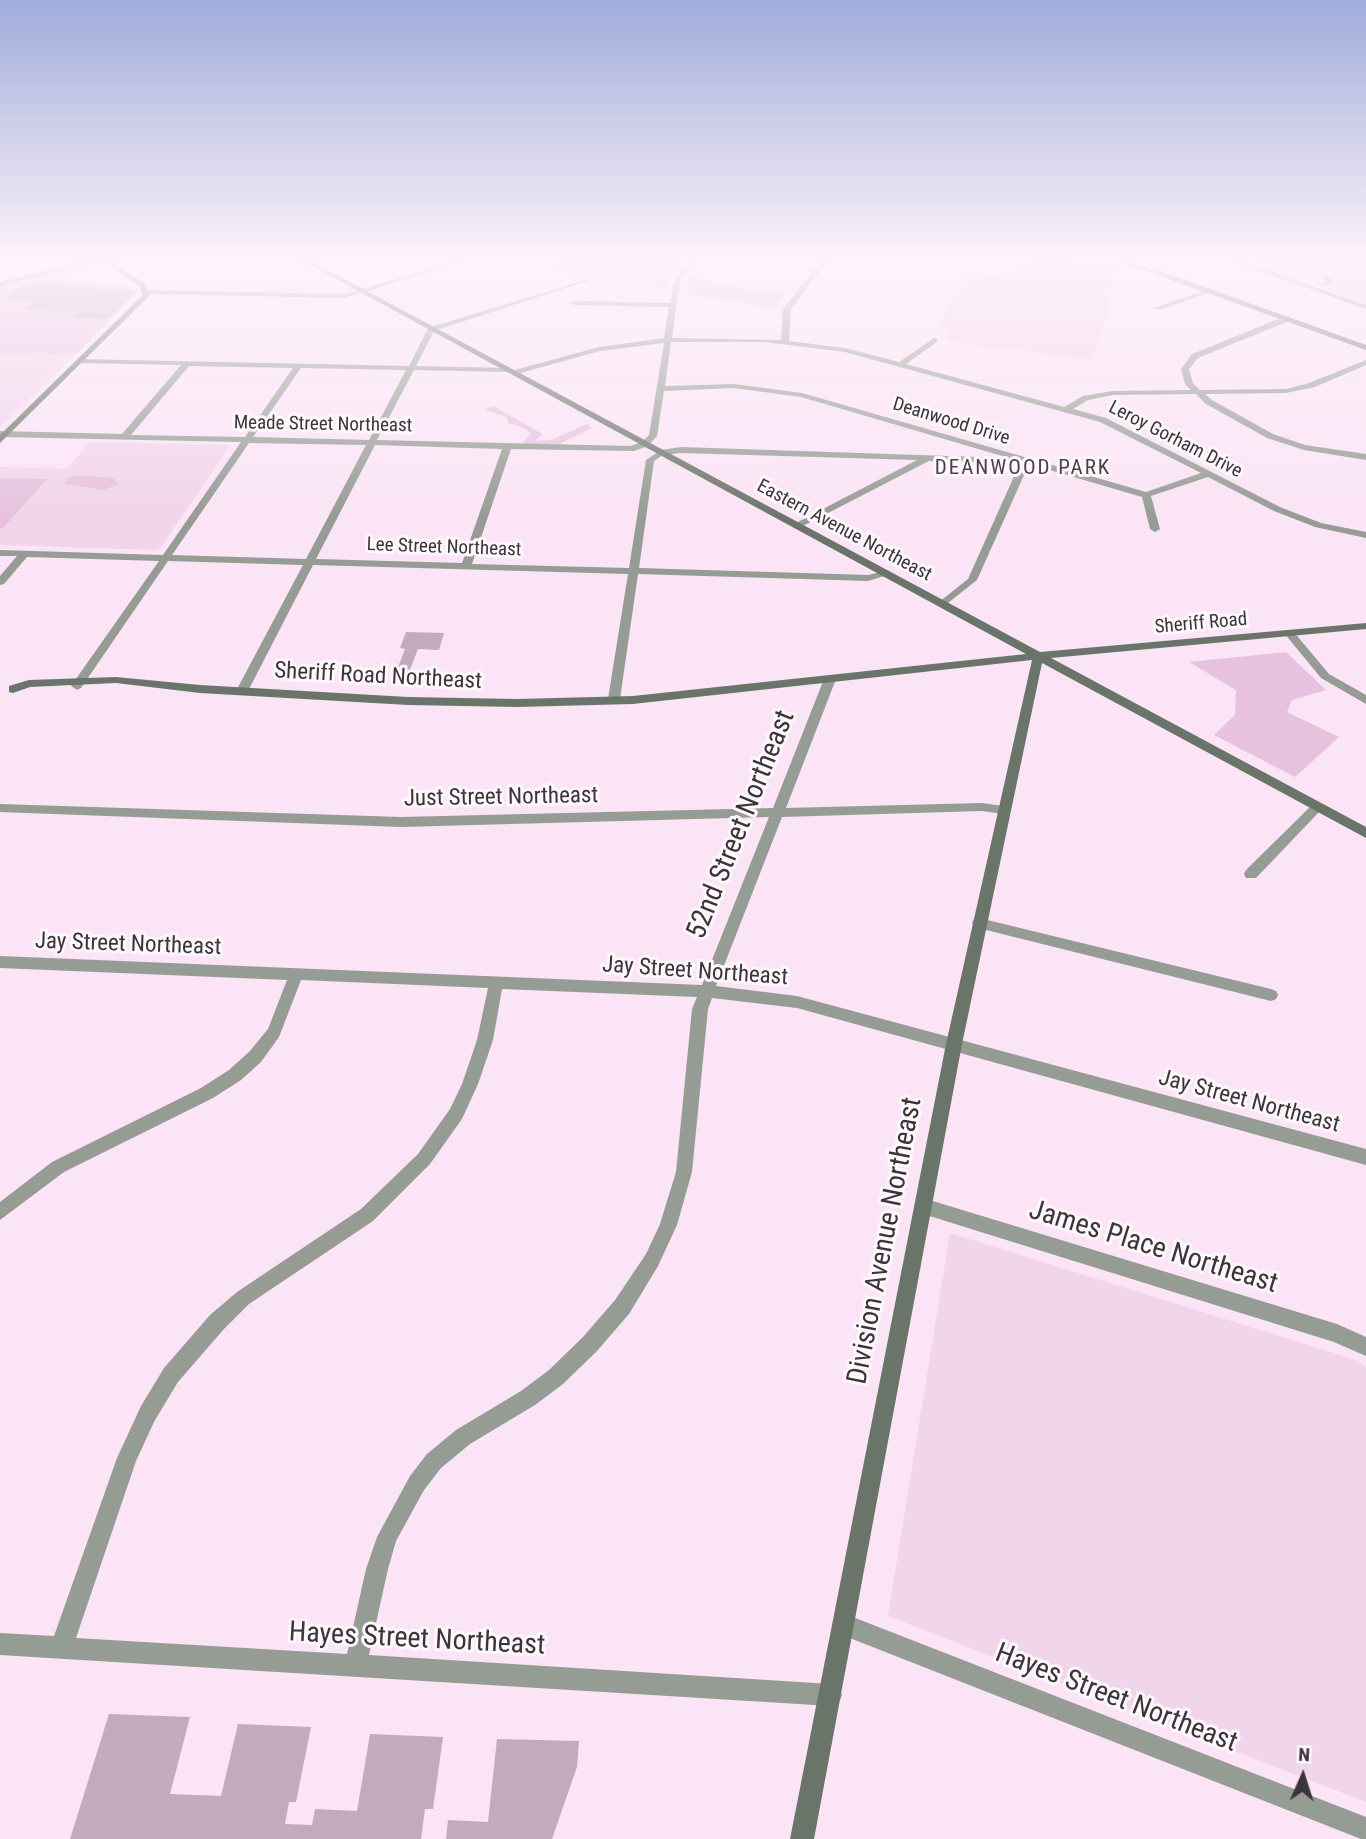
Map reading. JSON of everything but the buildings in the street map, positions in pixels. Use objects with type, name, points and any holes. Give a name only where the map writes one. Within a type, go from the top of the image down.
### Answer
[{"type":"main road","points":[[2,436],[94,347]]},
{"type":"main road","name":"Eastern Avenue Northeast","points":[[463,347],[1366,833]]},
{"type":"main road","name":"Sheriff Road","points":[[1038,656],[1366,626]]},
{"type":"main road","name":"Sheriff Road Northeast","points":[[0,690],[79,683],[140,683],[436,702],[614,699],[686,694],[1038,656]]},
{"type":"main road","name":"Division Avenue Northeast","points":[[802,1839],[954,1044],[1038,656]]},
{"type":"street","points":[[242,691],[422,347]]},
{"type":"street","name":"Leroy Gorham Drive","points":[[80,361],[510,372],[615,347]]},
{"type":"street","points":[[645,444],[653,436],[668,347]]},
{"type":"street","name":"Leroy Gorham Drive","points":[[824,347],[902,364],[1067,409],[1128,431],[1297,518],[1366,535]]},
{"type":"street","points":[[902,364],[925,347]]},
{"type":"street","points":[[1218,347],[1195,356],[1184,372],[1196,393],[1270,436],[1304,447],[1366,457]]},
{"type":"street","points":[[1067,409],[1086,398],[1113,393],[1286,391],[1312,385],[1366,362]]},
{"type":"street","points":[[124,437],[187,363]]},
{"type":"street","points":[[79,683],[298,366]]},
{"type":"street","name":"Deanwood Drive","points":[[661,389],[734,386],[780,391],[826,401],[1146,495]]},
{"type":"street","name":"Meade Street Northeast","points":[[2,436],[631,449],[645,444]]},
{"type":"street","points":[[797,526],[948,448],[946,436]]},
{"type":"street","points":[[466,567],[507,447]]},
{"type":"street","points":[[614,699],[650,460],[660,453],[681,450],[1026,461],[972,580],[943,604]]},
{"type":"street","points":[[1155,529],[1146,495],[1208,474]]},
{"type":"street","name":"Lee Street Northeast","points":[[0,553],[868,578],[887,574]]},
{"type":"street","points":[[0,582],[24,554]]},
{"type":"street","points":[[1289,633],[1325,676],[1366,700]]},
{"type":"street","name":"52nd Street Northeast","points":[[355,1666],[387,1537],[417,1483],[434,1461],[463,1437],[528,1398],[582,1352],[622,1307],[652,1260],[668,1225],[684,1172],[700,1009],[830,679]]},
{"type":"street","points":[[1349,692],[1366,690]]},
{"type":"street","name":"Just Street Northeast","points":[[0,808],[401,822],[982,807],[1003,810]]},
{"type":"street","points":[[1251,874],[1317,807]]},
{"type":"street","points":[[979,923],[1271,995]]},
{"type":"street","name":"Jay Street Northeast","points":[[0,962],[706,991],[797,1002],[1366,1157]]},
{"type":"street","points":[[0,1212],[58,1167],[207,1093],[236,1075],[256,1057],[274,1032],[296,974]]},
{"type":"street","points":[[61,1648],[127,1458],[148,1413],[171,1375],[209,1331],[243,1298],[367,1215],[424,1159],[456,1114],[470,1084],[485,1040],[496,983]]},
{"type":"street","name":"James Place Northeast","points":[[923,1206],[1337,1333],[1366,1347]]},
{"type":"street","name":"Hayes Street Northeast","points":[[845,1625],[1366,1829]]},
{"type":"street","name":"Hayes Street Northeast","points":[[0,1644],[831,1695]]},
{"type":"shaded area","points":[[0,347],[83,347],[76,354],[0,353]]},
{"type":"shaded area","points":[[991,347],[1097,347],[1092,360]]},
{"type":"shaded area","points":[[0,353],[76,354],[0,428]]},
{"type":"shaded area","points":[[493,406],[543,434],[535,441],[551,440],[587,424],[592,428],[559,444],[525,444],[523,442],[531,434],[524,428],[508,423],[507,417],[485,410]]},
{"type":"shaded area","points":[[90,442],[230,446],[156,550],[0,545],[0,467],[67,469]]},
{"type":"shaded area","points":[[76,475],[113,478],[119,484],[103,490],[64,484],[67,478]]},
{"type":"shaded area","points":[[0,478],[47,479],[3,528],[0,528]]},
{"type":"shaded area","points":[[1286,652],[1326,690],[1292,700],[1287,712],[1339,737],[1295,777],[1214,735],[1235,715],[1236,690],[1189,662]]},
{"type":"shaded area","points":[[950,1233],[1356,1360],[1366,1368],[1366,1802],[888,1616]]},
{"type":"district","name":"DEANWOOD PARK","points":[[1023,469]]}]
